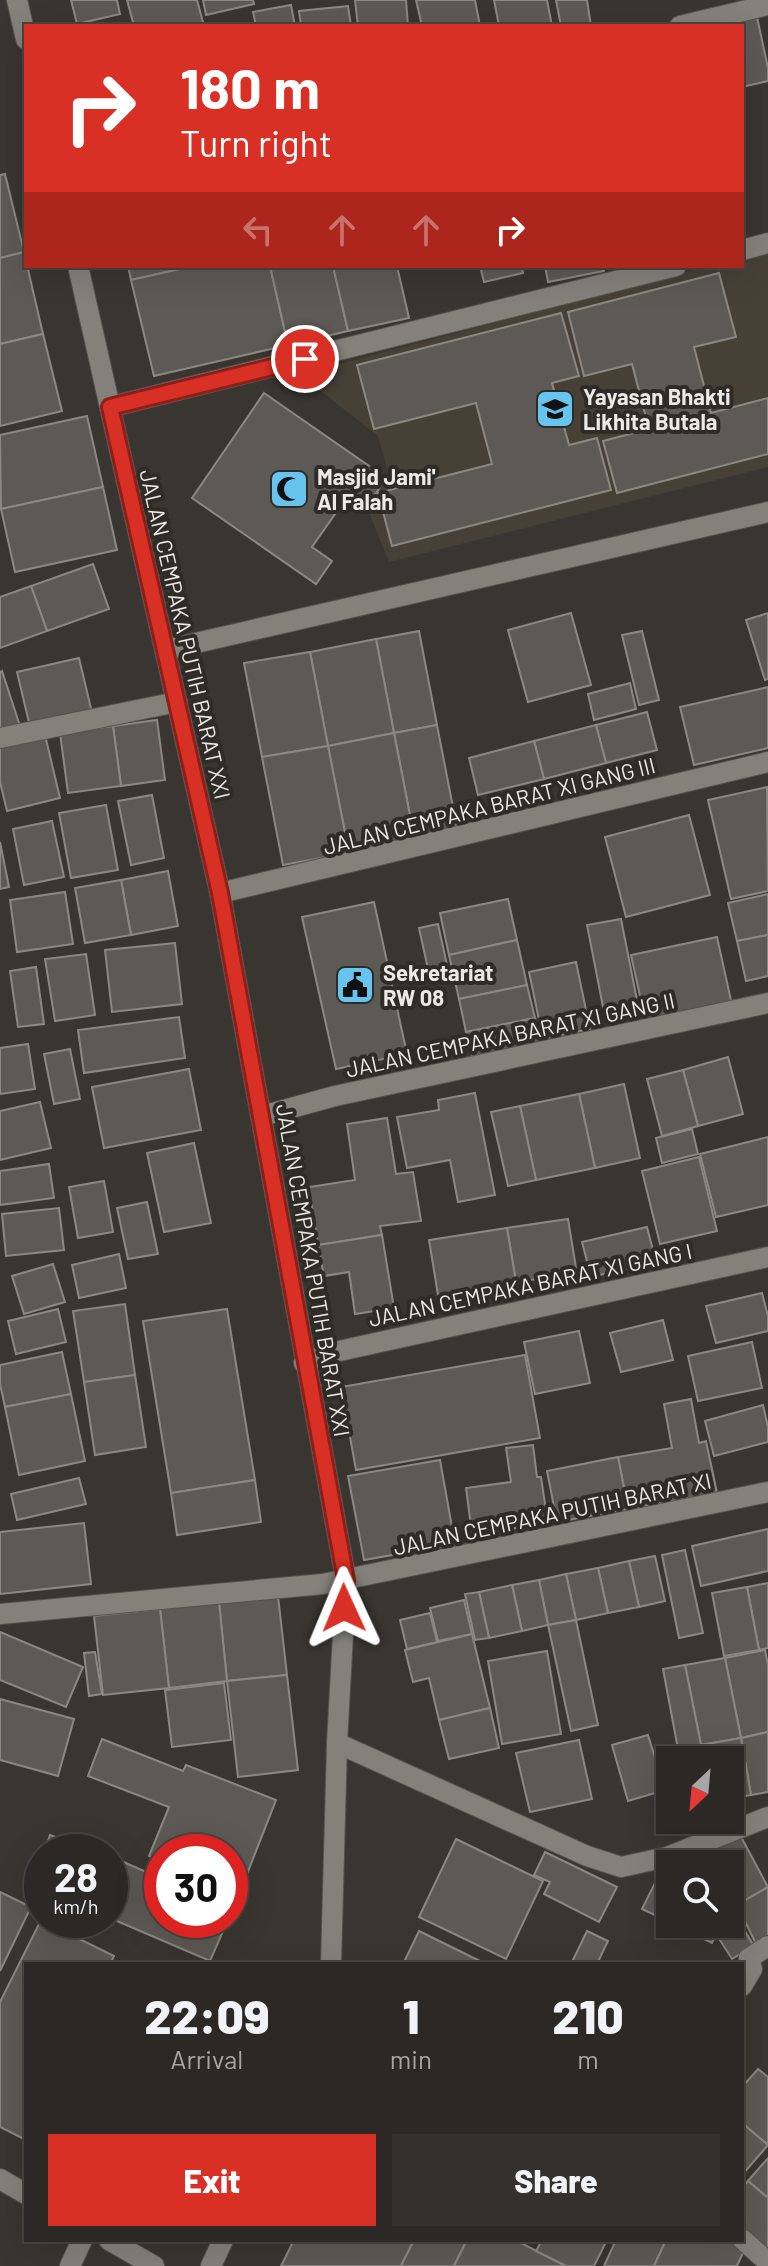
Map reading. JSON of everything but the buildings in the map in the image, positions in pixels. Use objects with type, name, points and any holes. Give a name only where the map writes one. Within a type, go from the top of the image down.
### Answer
[{"type":"street","points":[[17,0],[24,30]]},
{"type":"street","points":[[688,24],[768,5]]},
{"type":"street","points":[[744,249],[768,243]]},
{"type":"street","name":"JALAN CEMPAKA PUTIH BARAT XXI","points":[[78,268],[220,893],[346,1580],[337,1743],[331,1962]]},
{"type":"street","points":[[110,407],[668,268]]},
{"type":"street","points":[[165,650],[768,512]]},
{"type":"street","points":[[0,738],[177,702]]},
{"type":"street","name":"JALAN CEMPAKA BARAT XI GANG III","points":[[220,893],[768,762]]},
{"type":"street","name":"JALAN CEMPAKA BARAT XI GANG II","points":[[262,1116],[335,1096],[768,1003]]},
{"type":"street","name":"JALAN CEMPAKA BARAT XI GANG I","points":[[304,1363],[330,1353],[768,1257]]},
{"type":"street","name":"JALAN CEMPAKA PUTIH BARAT XI","points":[[0,1614],[346,1580],[768,1492]]},
{"type":"street","points":[[337,1743],[587,1856],[621,1867],[667,1857],[768,1817]]},
{"type":"street","points":[[744,1983],[752,1969],[749,1958],[768,1946]]},
{"type":"street","points":[[0,2179],[24,2193]]},
{"type":"street","points":[[744,2241],[768,2262]]},
{"type":"street","points":[[70,2266],[81,2242]]},
{"type":"street","points":[[112,2242],[154,2266]]},
{"type":"street","points":[[211,2266],[222,2242]]},
{"type":"shaded area","name":"Yayasan Bhakti Likhita Butala","points":[[768,250],[768,467],[389,562],[370,515],[376,497],[389,476],[378,436],[308,381],[321,369],[700,268],[744,268],[744,256]]},
{"type":"place","name":"Yayasan Bhakti Likhita Butala","points":[[555,409]]},
{"type":"place","name":"Masjid Jami' Al Falah","points":[[289,489]]},
{"type":"place","name":"Sekretariat RW 08","points":[[355,985]]},
{"type":"route","points":[[305,359],[110,407],[220,893],[346,1580],[344,1608]]}]
